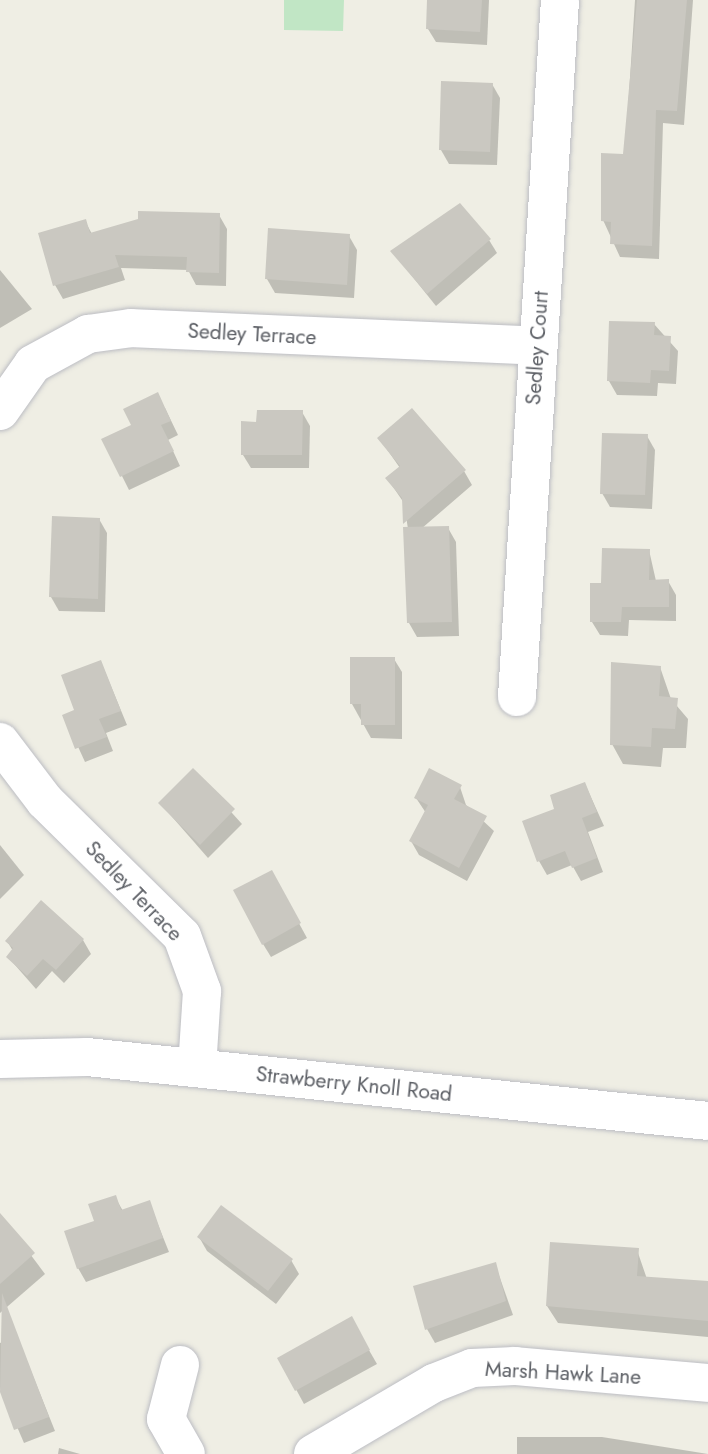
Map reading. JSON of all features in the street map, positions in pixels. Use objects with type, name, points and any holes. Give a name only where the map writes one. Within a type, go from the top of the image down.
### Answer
[{"type":"street","name":"Sedley Court","points":[[517,697],[559,0]]},
{"type":"street","name":"Sedley Terrace","points":[[0,411],[33,364],[88,334],[120,330],[537,346]]},
{"type":"street","name":"Sedley Terrace","points":[[0,742],[46,801],[182,936],[202,991],[197,1068]]},
{"type":"street","name":"Strawberry Knoll Road","points":[[0,1059],[88,1057],[708,1121]]},
{"type":"street","points":[[180,1365],[166,1419],[186,1454]]},
{"type":"street","name":"Marsh Hawk Lane","points":[[313,1454],[434,1382],[472,1368],[515,1366],[708,1383]]},
{"type":"green space","points":[[284,0],[344,0],[343,31],[284,30]]},
{"type":"building","points":[[427,0],[482,0],[480,32],[426,29]]},
{"type":"building","points":[[637,0],[687,0],[677,111],[656,110],[652,246],[610,244],[611,222],[601,221],[601,153],[623,154]]},
{"type":"building","points":[[441,81],[493,83],[490,152],[439,150]]},
{"type":"building","points":[[460,203],[491,239],[427,294],[390,251]]},
{"type":"building","points":[[138,211],[220,213],[219,273],[186,272],[187,257],[115,255],[119,267],[53,286],[38,233],[86,219],[90,233],[138,219]]},
{"type":"building","points":[[268,228],[350,234],[347,285],[265,279]]},
{"type":"building","points":[[609,321],[655,322],[654,335],[671,336],[669,371],[651,370],[650,383],[607,381]]},
{"type":"building","points":[[158,392],[171,421],[161,425],[174,451],[120,477],[101,439],[131,425],[123,409]]},
{"type":"building","points":[[412,408],[466,470],[403,524],[402,498],[385,478],[400,466],[377,438]]},
{"type":"building","points":[[257,410],[303,410],[302,455],[241,455],[241,421],[256,422]]},
{"type":"building","points":[[602,433],[648,434],[645,495],[600,494]]},
{"type":"building","points":[[52,516],[100,518],[98,599],[49,597]]},
{"type":"building","points":[[449,526],[452,622],[407,623],[403,527]]},
{"type":"building","points":[[602,548],[650,549],[649,580],[669,579],[669,607],[622,607],[621,622],[590,622],[590,583],[601,583]]},
{"type":"building","points":[[350,657],[395,657],[395,725],[361,725],[361,704],[350,704]]},
{"type":"building","points":[[101,660],[121,711],[99,719],[107,737],[75,749],[62,715],[74,710],[61,675]]},
{"type":"building","points":[[611,662],[661,666],[659,696],[678,698],[675,729],[652,728],[651,747],[610,745]]},
{"type":"building","points":[[193,768],[235,809],[200,845],[158,803]]},
{"type":"building","points":[[429,768],[462,785],[454,799],[487,816],[459,868],[409,841],[428,805],[414,798]]},
{"type":"building","points":[[585,782],[597,812],[582,818],[597,858],[572,868],[565,851],[537,862],[522,821],[554,809],[550,795]]},
{"type":"building","points":[[272,870],[301,923],[262,945],[233,890]]},
{"type":"building","points":[[41,900],[84,939],[56,970],[43,959],[27,976],[6,957],[13,948],[5,941]]},
{"type":"building","points":[[116,1195],[121,1210],[150,1200],[163,1238],[77,1269],[64,1231],[94,1221],[88,1204]]},
{"type":"building","points":[[221,1205],[293,1259],[268,1291],[197,1237]]},
{"type":"building","points":[[0,1213],[35,1253],[0,1284]]},
{"type":"building","points":[[550,1242],[639,1248],[637,1276],[708,1281],[708,1321],[546,1306]]},
{"type":"building","points":[[496,1262],[506,1301],[425,1330],[413,1286]]},
{"type":"building","points":[[2,1293],[49,1417],[14,1430],[0,1392]]},
{"type":"building","points":[[352,1316],[370,1350],[295,1391],[277,1358]]}]
